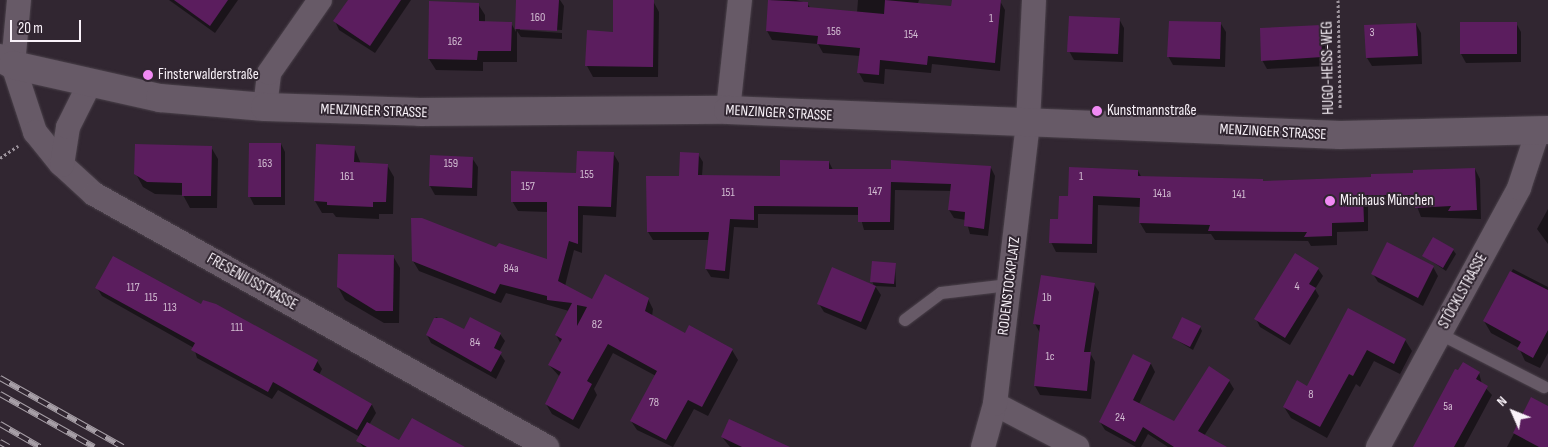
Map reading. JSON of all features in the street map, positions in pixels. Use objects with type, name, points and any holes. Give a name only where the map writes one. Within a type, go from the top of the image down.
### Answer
[{"type":"street","points":[[6,62],[19,0]]},
{"type":"street","points":[[265,108],[269,73],[320,0]]},
{"type":"street","points":[[728,110],[740,0]]},
{"type":"street","points":[[1028,123],[1034,0]]},
{"type":"street","name":"MENZINGER STRASSE","points":[[6,62],[160,98],[265,108],[420,112],[728,110],[1340,135],[1543,131]]},
{"type":"street","name":"FRESENIUSSTRASSE","points":[[6,62],[35,132],[62,165],[94,194],[547,447]]},
{"type":"street","points":[[62,165],[68,126],[90,83]]},
{"type":"street","name":"RODENSTOCKPLATZ","points":[[983,447],[995,404],[1028,123]]},
{"type":"street","name":"STÖCKLSTRASSE","points":[[1378,447],[1520,188],[1543,131]]},
{"type":"street","points":[[995,404],[1077,447]]},
{"type":"lane","points":[[905,320],[941,293],[1009,285]]},
{"type":"lane","points":[[1440,334],[1544,387]]},
{"type":"path","name":"HUGO-HEISS-WEG","points":[[1338,0],[1340,135]]},
{"type":"building","points":[[174,0],[228,0],[210,26]]},
{"type":"building","points":[[348,0],[401,0],[370,46],[333,21]]},
{"type":"building","points":[[516,0],[559,0],[557,31],[515,29]]},
{"type":"building","points":[[613,0],[654,0],[653,67],[585,66],[587,30],[613,32]]},
{"type":"building","points":[[768,0],[808,2],[808,7],[884,14],[885,0],[951,6],[952,0],[1001,0],[995,63],[928,56],[927,65],[880,60],[879,75],[857,73],[860,48],[817,44],[818,36],[766,31]]},
{"type":"building","points":[[429,1],[479,3],[479,21],[512,22],[511,51],[478,51],[477,60],[428,59]]},
{"type":"building","points":[[1069,16],[1120,18],[1118,54],[1067,52]]},
{"type":"building","points":[[1169,21],[1221,22],[1220,59],[1167,57]]},
{"type":"building","points":[[1460,22],[1517,22],[1517,54],[1460,54]]},
{"type":"building","points":[[1416,23],[1418,56],[1366,58],[1364,25]]},
{"type":"building","points":[[1321,25],[1322,57],[1261,61],[1260,28]]},
{"type":"building","points":[[249,143],[281,143],[281,197],[248,197]]},
{"type":"building","points":[[135,144],[212,146],[211,196],[182,196],[182,183],[147,182],[134,174]]},
{"type":"building","points":[[316,144],[355,146],[354,162],[388,164],[386,202],[373,202],[373,207],[327,205],[327,202],[314,201]]},
{"type":"building","points":[[577,151],[614,152],[611,207],[578,206],[578,244],[569,241],[558,281],[592,299],[605,274],[649,298],[645,311],[685,333],[689,325],[733,349],[702,407],[688,400],[666,440],[630,421],[657,371],[608,344],[587,381],[592,384],[573,420],[545,404],[561,372],[548,365],[562,339],[555,335],[572,303],[547,300],[547,296],[500,284],[495,294],[412,261],[411,218],[422,218],[496,247],[499,243],[547,259],[547,202],[511,202],[511,171],[576,173]],"holes":[[[577,305],[587,307],[577,326]]]},
{"type":"building","points":[[680,152],[699,153],[698,175],[780,176],[780,160],[829,161],[829,169],[891,169],[891,160],[991,166],[984,229],[964,226],[965,212],[948,210],[951,184],[891,182],[890,222],[858,222],[858,207],[754,206],[754,220],[730,219],[725,271],[705,269],[709,232],[647,232],[646,176],[679,176]]},
{"type":"building","points":[[430,155],[473,157],[472,188],[429,186]]},
{"type":"building","points":[[1069,167],[1138,170],[1138,176],[1263,179],[1263,181],[1371,177],[1371,174],[1413,173],[1413,170],[1475,168],[1477,210],[1448,211],[1451,206],[1415,208],[1414,195],[1363,195],[1364,222],[1332,223],[1332,236],[1304,237],[1307,232],[1208,231],[1210,225],[1139,223],[1140,198],[1093,196],[1092,244],[1049,243],[1050,219],[1058,219],[1059,196],[1068,196]]},
{"type":"building","points":[[1433,237],[1454,249],[1443,268],[1422,256]]},
{"type":"building","points":[[1387,242],[1434,266],[1418,298],[1371,274]]},
{"type":"building","points":[[1295,253],[1319,268],[1309,284],[1316,288],[1285,338],[1254,319]]},
{"type":"building","points":[[338,254],[394,255],[393,311],[376,311],[337,287]]},
{"type":"building","points":[[113,256],[201,304],[203,300],[216,304],[318,360],[313,370],[372,404],[357,430],[273,382],[268,392],[191,350],[195,343],[95,288]]},
{"type":"building","points":[[872,261],[896,263],[894,284],[870,282]]},
{"type":"building","points":[[832,267],[876,286],[861,322],[817,304]]},
{"type":"building","points":[[1510,271],[1548,290],[1548,330],[1533,358],[1517,349],[1521,342],[1483,321]]},
{"type":"building","points":[[1041,275],[1095,283],[1084,352],[1091,352],[1087,391],[1034,386],[1040,325],[1033,324]]},
{"type":"building","points":[[1348,308],[1406,339],[1394,364],[1367,350],[1353,376],[1349,374],[1320,427],[1283,407],[1297,380],[1307,386]]},
{"type":"building","points":[[470,317],[501,333],[494,348],[502,352],[491,372],[426,335],[434,318],[442,318],[464,329]]},
{"type":"building","points":[[1182,317],[1201,326],[1190,347],[1172,338]]},
{"type":"building","points":[[1133,354],[1151,363],[1133,400],[1174,421],[1209,366],[1230,380],[1198,431],[1227,447],[1174,447],[1143,427],[1135,442],[1099,422]]},
{"type":"building","points":[[1463,362],[1480,372],[1476,379],[1488,386],[1454,447],[1413,447],[1455,369],[1458,370]]},
{"type":"building","points":[[1531,397],[1548,406],[1548,447],[1539,447],[1513,433]]},
{"type":"building","points":[[412,418],[465,447],[367,447],[356,441],[367,422],[399,440]]},
{"type":"building","points":[[729,419],[790,447],[742,447],[721,437]]},
{"type":"railway","points":[[0,378],[123,447]]},
{"type":"railway","points":[[0,394],[94,447]]},
{"type":"railway","points":[[0,424],[40,447]]},
{"type":"railway","points":[[0,442],[9,447]]},
{"type":"place","name":"Finsterwalderstraße","points":[[148,75]]},
{"type":"place","name":"Kunstmannstraße","points":[[1097,111]]},
{"type":"place","name":"Minihaus München","points":[[1330,201]]}]
